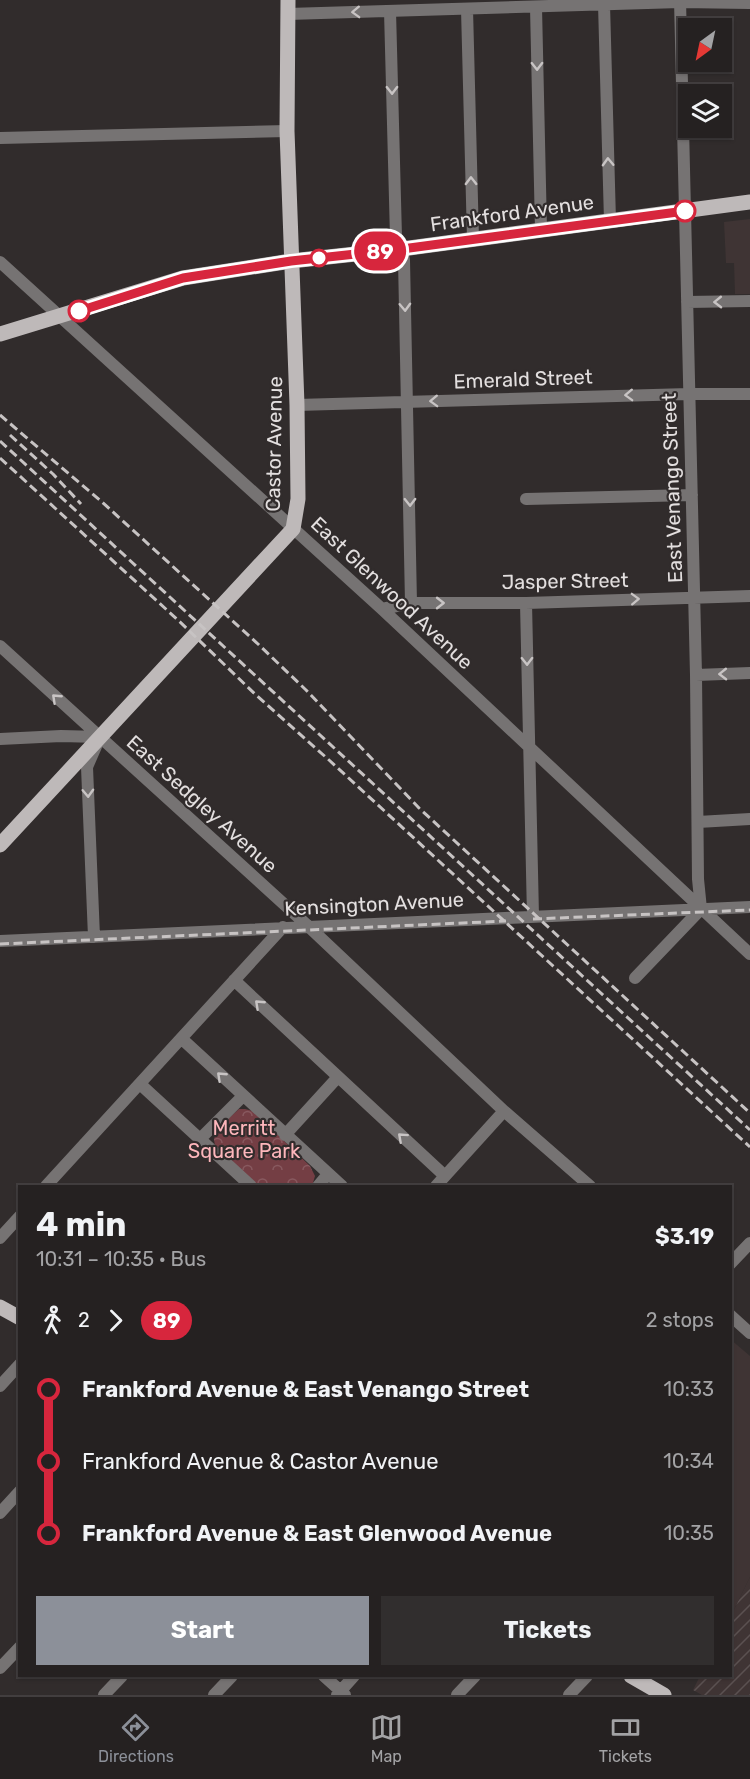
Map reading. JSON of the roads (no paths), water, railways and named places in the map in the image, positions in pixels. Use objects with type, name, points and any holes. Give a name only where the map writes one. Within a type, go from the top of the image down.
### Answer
[{"type":"main road","name":"Castor Avenue","points":[[0,845],[293,529],[298,499],[297,405],[287,131],[288,7]]},
{"type":"main road","name":"Frankford Avenue","points":[[0,334],[183,278],[291,261],[402,249],[750,202]]},
{"type":"main road","points":[[0,1307],[18,1317]]},
{"type":"main road","points":[[633,1677],[664,1695]]},
{"type":"street","points":[[288,7],[390,11],[680,1],[750,3]]},
{"type":"street","name":"East Venango Street","points":[[680,1],[700,909]]},
{"type":"street","points":[[604,4],[610,221]]},
{"type":"street","points":[[536,7],[541,230]]},
{"type":"street","points":[[467,9],[473,239]]},
{"type":"street","points":[[390,11],[396,237],[404,260],[411,603]]},
{"type":"street","points":[[0,138],[287,131]]},
{"type":"street","name":"East Glenwood Avenue","points":[[0,262],[382,609],[700,909]]},
{"type":"street","points":[[687,302],[750,301]]},
{"type":"street","name":"Emerald Street","points":[[297,405],[750,394]]},
{"type":"street","points":[[526,499],[692,495]]},
{"type":"street","name":"Jasper Street","points":[[382,609],[411,603],[526,603],[750,596]]},
{"type":"street","points":[[526,603],[533,916]]},
{"type":"street","name":"East Sedgley Avenue","points":[[0,646],[308,926],[504,1111],[589,1185]]},
{"type":"street","points":[[696,675],[750,673]]},
{"type":"street","points":[[0,739],[99,737],[87,767],[94,937]]},
{"type":"street","points":[[698,822],[750,819]]},
{"type":"street","name":"Kensington Avenue","points":[[0,941],[750,907]]},
{"type":"street","points":[[635,978],[700,909],[750,954]]},
{"type":"street","points":[[47,1185],[283,927]]},
{"type":"street","points":[[234,980],[445,1176]]},
{"type":"street","points":[[182,1039],[341,1185]]},
{"type":"street","points":[[285,1136],[337,1078]]},
{"type":"street","points":[[140,1084],[250,1185]]},
{"type":"street","points":[[200,1139],[243,1096]]},
{"type":"street","points":[[437,1185],[504,1111]]},
{"type":"street","points":[[319,1185],[328,1174]]},
{"type":"street","points":[[0,1238],[18,1218]]},
{"type":"street","points":[[732,1262],[750,1243]]},
{"type":"street","points":[[732,1317],[750,1333]]},
{"type":"street","points":[[0,1386],[18,1366]]},
{"type":"street","points":[[0,1513],[18,1493]]},
{"type":"street","points":[[0,1668],[18,1649]]},
{"type":"street","points":[[104,1695],[121,1677]]},
{"type":"street","points":[[214,1695],[231,1677]]},
{"type":"street","points":[[325,1677],[341,1694],[353,1677]]},
{"type":"street","points":[[457,1695],[474,1677]]},
{"type":"street","points":[[569,1695],[586,1677]]},
{"type":"railway","points":[[0,415],[102,502],[258,644],[306,690],[419,808],[750,1113]]},
{"type":"railway","points":[[10,435],[53,474],[81,504]]},
{"type":"railway","points":[[0,441],[750,1130]]},
{"type":"railway","points":[[0,458],[750,1147]]},
{"type":"railway","points":[[533,919],[750,910]]},
{"type":"railway","points":[[0,944],[506,921]]},
{"type":"park label","name":"Merritt Square Park","points":[[244,1140]]}]
